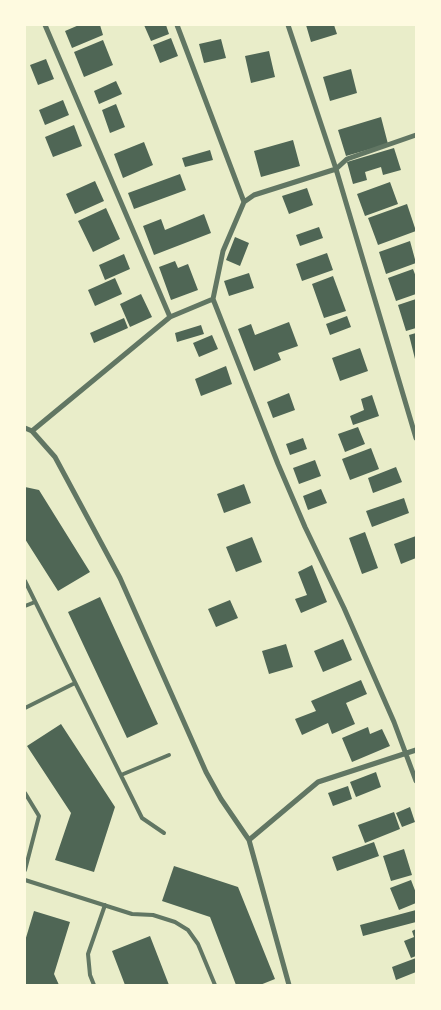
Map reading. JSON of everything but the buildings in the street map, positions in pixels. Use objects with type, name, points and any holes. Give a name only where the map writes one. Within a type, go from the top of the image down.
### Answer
[{"type":"street","points":[[45,25],[170,318]]},
{"type":"street","points":[[177,25],[244,202]]},
{"type":"street","points":[[288,25],[336,169],[416,438]]},
{"type":"street","points":[[416,135],[347,159],[336,169],[254,195],[244,202],[223,250],[214,299],[282,473],[305,527],[348,617],[416,781]]},
{"type":"street","points":[[32,431],[170,318],[214,299]]},
{"type":"street","points":[[25,428],[32,431],[55,456],[120,578],[206,772],[220,799],[249,840],[289,985]]},
{"type":"street","points":[[249,840],[318,782],[416,750]]},
{"type":"lane","points":[[25,581],[142,818],[164,833]]},
{"type":"lane","points":[[25,606],[35,602]]},
{"type":"lane","points":[[25,708],[75,683]]},
{"type":"lane","points":[[121,775],[169,755]]},
{"type":"lane","points":[[25,793],[39,816],[25,870]]},
{"type":"lane","points":[[25,880],[132,914],[153,915],[176,922],[188,930],[198,944],[215,985]]},
{"type":"lane","points":[[94,985],[90,975],[88,954],[105,905]]}]
